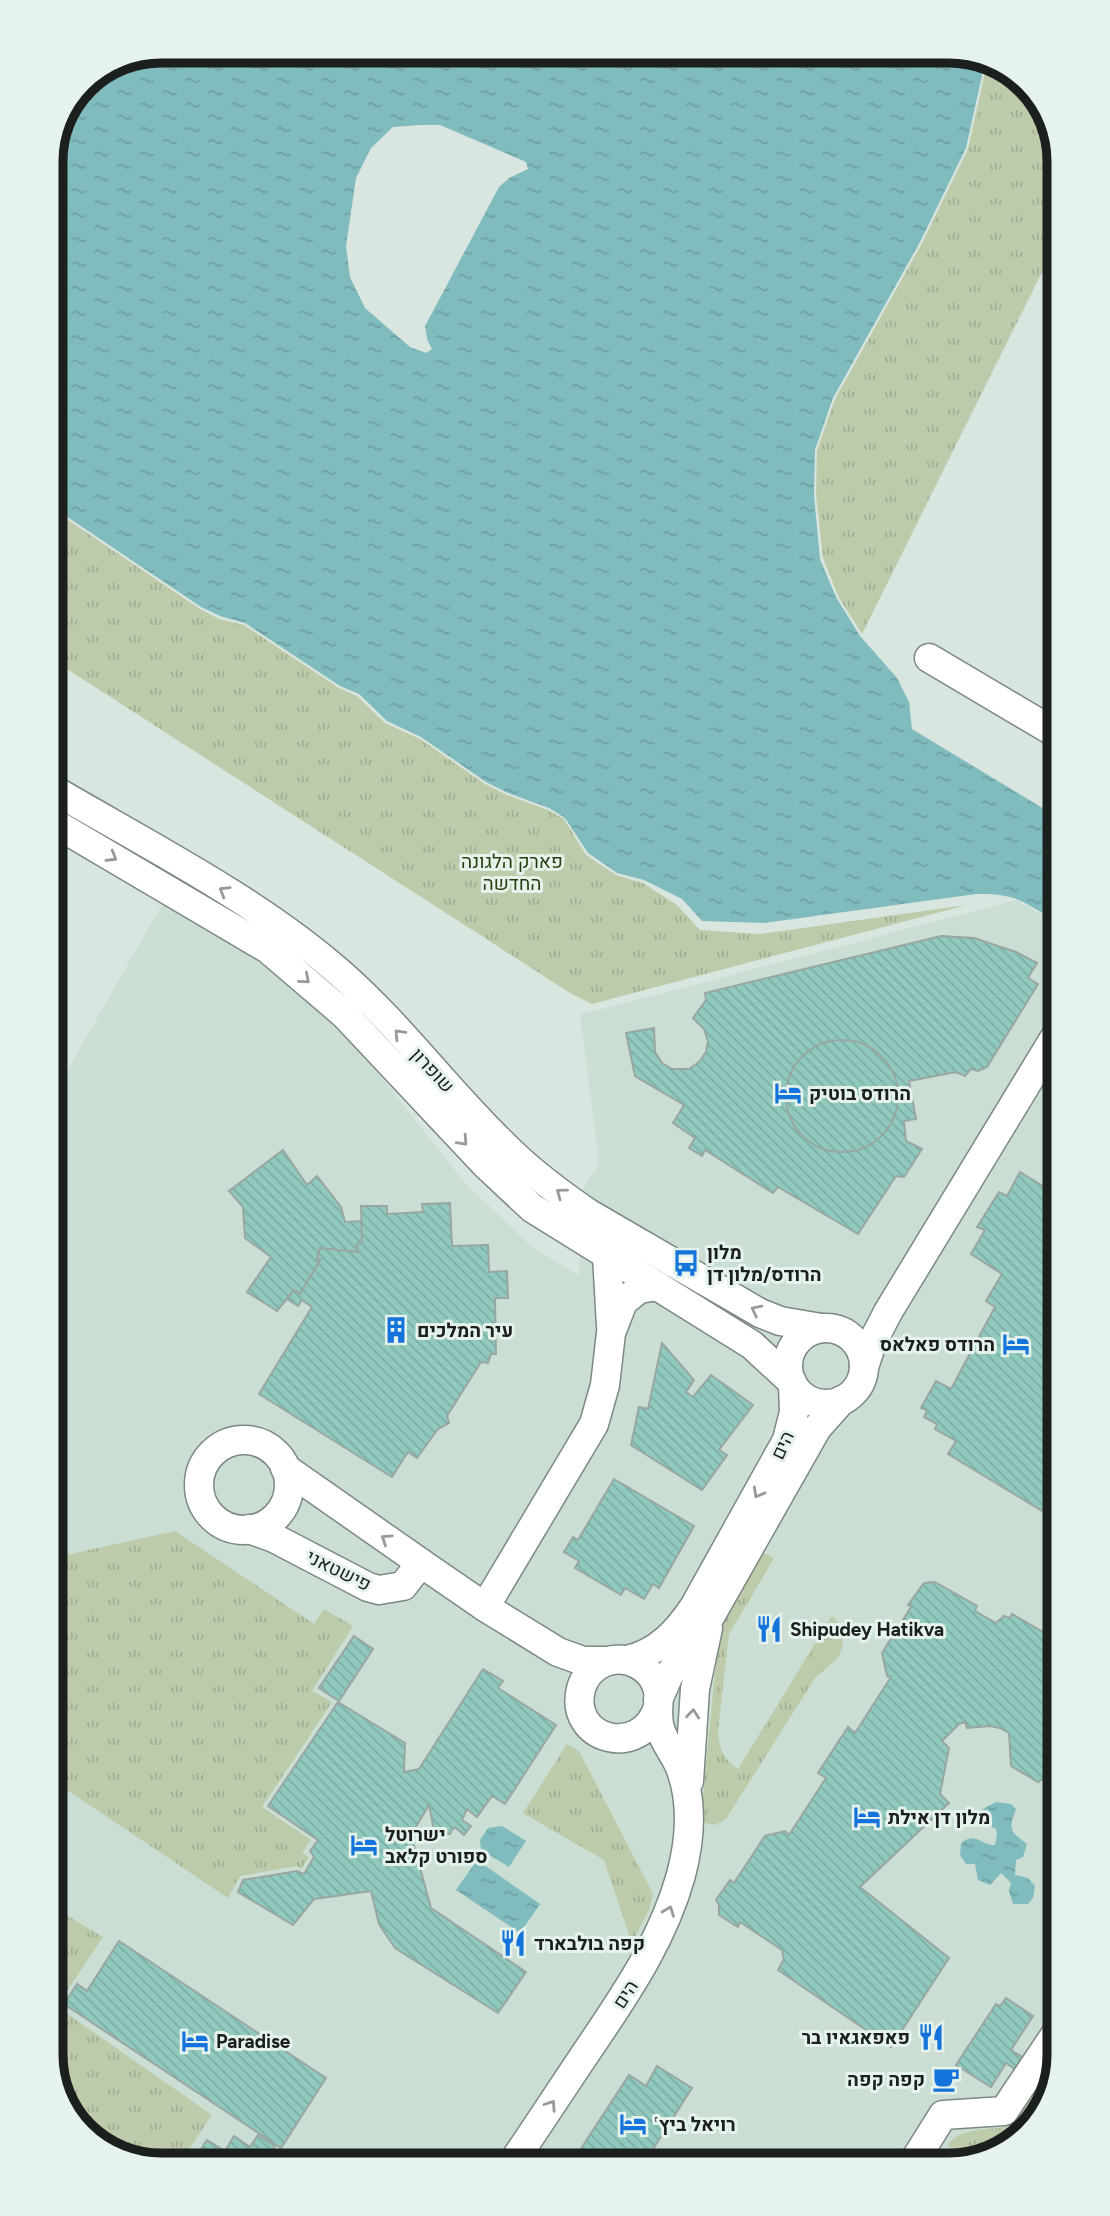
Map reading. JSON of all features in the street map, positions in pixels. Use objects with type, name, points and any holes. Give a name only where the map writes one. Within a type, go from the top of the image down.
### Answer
[{"type":"street","points":[[929,658],[1047,728]]},
{"type":"street","name":"שופרון","points":[[63,795],[222,889],[286,930],[316,953],[363,995],[506,1147],[565,1197],[760,1313],[780,1321],[827,1328]]},
{"type":"street","name":"שופרון","points":[[63,828],[256,942],[284,962],[344,1014],[532,1208],[752,1345],[792,1383]]},
{"type":"street","points":[[891,1306],[858,1324],[804,1334],[793,1347],[788,1365],[792,1383],[802,1396],[825,1404],[842,1401],[856,1390],[872,1343],[891,1306],[1047,1050]]},
{"type":"street","points":[[485,1607],[591,1429],[605,1385],[611,1333],[607,1255]]},
{"type":"street","points":[[611,1333],[627,1297],[639,1289],[657,1286]]},
{"type":"street","points":[[827,1328],[845,1333],[854,1340],[862,1355],[864,1367]]},
{"type":"street","name":"הים","points":[[617,1661],[643,1655],[665,1641],[694,1607],[787,1440],[794,1412],[792,1383]]},
{"type":"street","name":"הים","points":[[688,1807],[681,1769],[660,1731],[658,1704],[664,1682],[713,1612],[817,1428],[842,1401]]},
{"type":"street","points":[[237,1440],[253,1441],[278,1455],[285,1468],[289,1483],[287,1497],[281,1511],[270,1521],[242,1530],[215,1520],[205,1508],[199,1480],[203,1465],[217,1449],[237,1440]]},
{"type":"street","points":[[285,1468],[485,1607],[558,1652],[583,1661],[617,1661],[643,1668],[652,1677],[657,1688],[658,1704],[646,1728],[636,1735],[617,1739],[600,1734],[590,1726],[583,1716],[572,1672],[558,1652]]},
{"type":"street","name":"פישטאני","points":[[249,1529],[274,1538],[368,1587],[379,1590],[403,1586],[421,1563]]},
{"type":"street","name":"הים","points":[[519,2153],[628,1991],[653,1949],[674,1898],[687,1844],[695,1689],[701,1652],[713,1612]]},
{"type":"street","points":[[580,1698],[582,1686],[597,1666],[617,1661]]},
{"type":"street","points":[[919,2153],[943,2115],[1004,2111],[1047,2047]]},
{"type":"shaded area","points":[[1017,900],[1047,919],[1047,2055],[1042,2086],[1030,2109],[1009,2133],[986,2146],[949,2153],[155,2153],[124,2146],[101,2133],[83,2115],[70,2092],[63,2055],[63,1078],[164,901],[282,976],[331,1014],[465,1183],[531,1246],[579,1276],[584,1186],[596,1170],[599,1160],[580,1015]]},
{"type":"green space","points":[[985,70],[1009,83],[1027,101],[1040,124],[1047,161],[1047,262],[862,634],[838,596],[823,558],[816,495],[817,450],[835,399],[922,243],[968,149]]},
{"type":"green space","name":"פארק הלגונה החדשה","points":[[63,516],[200,609],[219,619],[244,625],[339,688],[357,696],[385,723],[420,739],[485,784],[564,819],[586,855],[616,875],[643,883],[677,905],[700,930],[760,934],[967,905],[592,1004],[570,993],[63,666]]},
{"type":"green space","points":[[175,1531],[314,1624],[324,1609],[353,1626],[312,1691],[332,1702],[262,1807],[311,1840],[302,1853],[309,1857],[301,1869],[297,1866],[240,1876],[228,1898],[63,1786],[63,1556]]},
{"type":"green space","points":[[762,1552],[774,1558],[729,1634],[718,1730],[719,1743],[725,1757],[738,1769],[832,1616],[843,1628],[842,1649],[838,1658],[815,1678],[726,1819],[715,1825],[705,1823],[701,1815],[719,1632]]},
{"type":"green space","points":[[567,1744],[579,1751],[653,1894],[649,1910],[632,1943],[604,1860],[523,1813]]},
{"type":"green space","points":[[63,1913],[103,1937],[63,1997]]},
{"type":"green space","points":[[63,2011],[212,2115],[186,2153],[142,2151],[124,2146],[101,2133],[83,2115],[70,2092],[63,2055]]},
{"type":"green space","points":[[1045,2076],[1037,2098],[1009,2133],[986,2146],[968,2151],[961,2152],[947,2145],[968,2132],[1011,2126]]},
{"type":"water","points":[[161,63],[955,63],[980,68],[983,69],[966,148],[920,242],[833,398],[815,450],[814,495],[820,559],[836,597],[860,636],[897,678],[909,702],[912,729],[1047,811],[1047,916],[1009,897],[976,894],[764,923],[702,921],[682,899],[644,880],[617,873],[588,853],[565,818],[549,808],[486,782],[421,737],[387,721],[359,694],[340,686],[245,623],[201,607],[63,513],[63,155],[66,136],[80,107],[92,92],[124,70]],"holes":[[[440,125],[526,162],[528,169],[509,178],[499,187],[425,326],[432,349],[426,353],[410,347],[365,308],[350,277],[346,246],[356,178],[371,148],[393,127]]]},
{"type":"water","points":[[996,1802],[1011,1804],[1016,1809],[1012,1830],[1027,1844],[1023,1857],[1016,1860],[1015,1875],[1028,1878],[1035,1886],[1033,1898],[1028,1904],[1013,1904],[1009,1891],[1011,1883],[1001,1873],[990,1885],[978,1880],[975,1864],[966,1864],[960,1855],[961,1844],[970,1838],[995,1845],[996,1829],[986,1825],[980,1816],[981,1810]]},
{"type":"water","points":[[502,1826],[526,1841],[509,1867],[481,1850],[480,1840],[488,1828]]},
{"type":"water","points":[[477,1860],[540,1904],[520,1933],[456,1890]]},
{"type":"building","name":"הרודס בוטיק","points":[[941,936],[974,938],[1016,952],[1037,963],[1028,978],[1038,984],[987,1067],[978,1071],[971,1069],[965,1076],[956,1072],[909,1081],[916,1119],[904,1121],[906,1141],[922,1149],[904,1177],[896,1176],[858,1234],[778,1187],[773,1193],[705,1150],[702,1156],[689,1148],[695,1138],[673,1123],[684,1105],[635,1076],[626,1033],[654,1028],[655,1052],[662,1063],[672,1069],[689,1069],[699,1062],[706,1052],[708,1041],[704,1029],[693,1018],[706,1000],[705,993]]},
{"type":"building","points":[[842,1040],[863,1045],[881,1057],[893,1075],[898,1096],[893,1117],[881,1135],[863,1147],[842,1152],[821,1147],[803,1135],[791,1117],[786,1096],[791,1075],[803,1057],[821,1045]]},
{"type":"building","points":[[283,1150],[307,1185],[317,1176],[341,1207],[345,1222],[362,1221],[362,1243],[357,1244],[358,1252],[320,1248],[317,1260],[321,1259],[300,1294],[294,1290],[277,1311],[247,1292],[271,1257],[245,1238],[243,1207],[229,1191]]},
{"type":"building","name":"הרודס פאלאס","points":[[1020,1172],[1047,1188],[1047,1514],[948,1454],[956,1441],[935,1429],[937,1424],[924,1417],[927,1410],[921,1408],[936,1381],[951,1389],[995,1307],[986,1301],[1002,1274],[971,1254],[985,1230],[977,1227],[999,1192],[1007,1196]]},
{"type":"building","name":"עיר המלכים","points":[[450,1203],[452,1246],[488,1245],[489,1272],[507,1271],[508,1298],[495,1298],[496,1354],[491,1354],[488,1363],[481,1362],[447,1416],[449,1423],[438,1429],[417,1458],[408,1452],[392,1477],[259,1394],[312,1307],[302,1300],[298,1306],[287,1299],[294,1290],[300,1294],[321,1259],[317,1260],[320,1248],[358,1252],[357,1244],[362,1243],[361,1206],[387,1206],[387,1214],[423,1212],[422,1204]]},
{"type":"building","points":[[662,1343],[694,1380],[686,1392],[693,1397],[711,1375],[753,1405],[719,1450],[727,1455],[702,1490],[631,1445],[639,1407],[648,1409]]},
{"type":"building","points":[[614,1479],[694,1526],[659,1588],[653,1584],[644,1599],[625,1588],[621,1595],[575,1568],[579,1561],[564,1552],[573,1537],[578,1540]]},
{"type":"building","name":"מלון דן אילת","points":[[935,1582],[977,1606],[975,1611],[996,1623],[1004,1616],[1010,1618],[1012,1614],[1047,1634],[1047,1776],[1038,1782],[1011,1766],[1009,1733],[1000,1728],[967,1728],[965,1722],[959,1724],[942,1741],[949,1748],[940,1794],[949,1803],[860,1887],[949,1958],[891,2047],[778,1970],[784,1959],[782,1950],[740,1922],[738,1927],[719,1915],[716,1900],[730,1880],[734,1883],[765,1836],[785,1831],[789,1835],[826,1778],[818,1773],[848,1727],[855,1733],[891,1677],[887,1676],[882,1653],[911,1607],[908,1605],[924,1583]]},
{"type":"building","points":[[354,1636],[373,1649],[339,1701],[319,1688]]},
{"type":"building","name":"ישרוטל ספורט קלאב","points":[[483,1669],[503,1681],[498,1688],[556,1725],[505,1804],[492,1796],[477,1817],[467,1809],[462,1820],[471,1826],[464,1835],[456,1828],[452,1829],[450,1834],[435,1835],[429,1805],[411,1835],[431,1908],[526,1972],[498,2013],[395,1948],[379,1924],[371,1891],[314,1899],[293,1925],[238,1892],[243,1880],[297,1871],[304,1874],[314,1857],[310,1851],[318,1840],[268,1806],[338,1702],[405,1743],[404,1772],[419,1769]]},
{"type":"building","name":"Paradise","points":[[119,1941],[326,2078],[281,2148],[64,2004],[77,1984],[87,1991]]},
{"type":"building","points":[[1006,1998],[1033,2016],[1011,2050],[1024,2058],[1016,2070],[1006,2063],[991,2087],[956,2065],[996,2004],[1000,2006]]},
{"type":"building","name":"'רויאל ביץ","points":[[657,2066],[692,2088],[650,2153],[578,2153],[629,2075],[646,2086]]},
{"type":"building","points":[[258,2135],[275,2146],[270,2153],[198,2153],[207,2140],[225,2151],[234,2136],[250,2147]]},
{"type":"place","name":"הרודס בוטיק","points":[[788,1093]]},
{"type":"place","name":"מלון הרודס/מלון דן","points":[[686,1263]]},
{"type":"place","name":"עיר המלכים","points":[[396,1330]]},
{"type":"place","name":"הרודס פאלאס","points":[[1016,1344]]},
{"type":"place","name":"Shipudey Hatikva","points":[[769,1629]]},
{"type":"place","name":"מלון דן אילת","points":[[867,1817]]},
{"type":"place","name":"ישרוטל ספורט קלאב","points":[[364,1845]]},
{"type":"place","name":"קפה בולבארד","points":[[513,1943]]},
{"type":"place","name":"פאפאגאיו בר","points":[[931,2037]]},
{"type":"place","name":"Paradise","points":[[195,2041]]},
{"type":"place","name":"קפה קפה","points":[[946,2079]]},
{"type":"place","name":"'רויאל ביץ","points":[[633,2124]]}]
